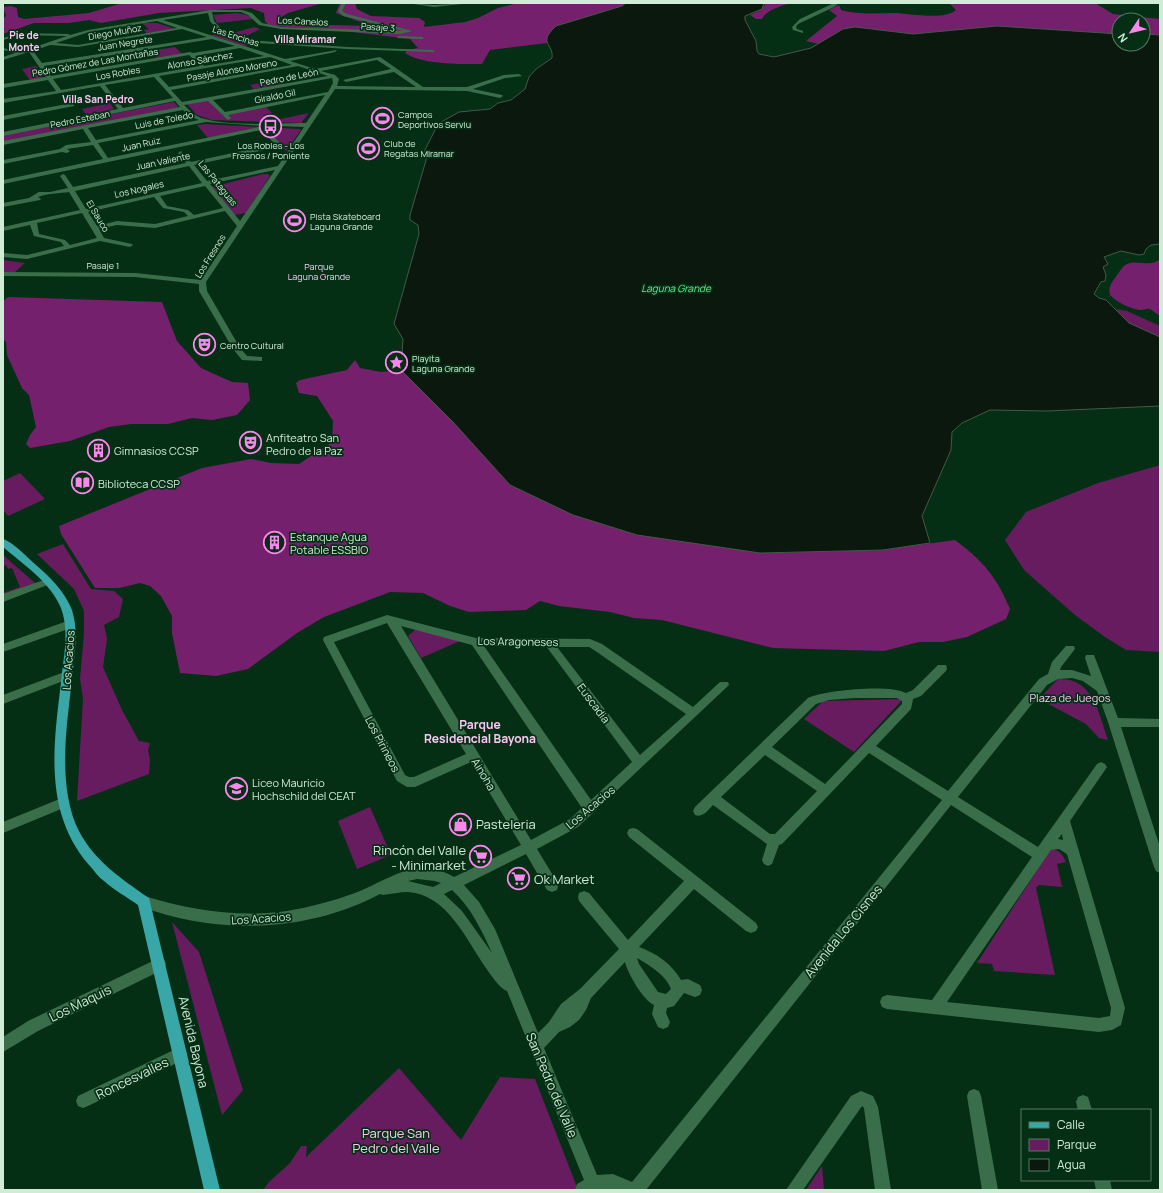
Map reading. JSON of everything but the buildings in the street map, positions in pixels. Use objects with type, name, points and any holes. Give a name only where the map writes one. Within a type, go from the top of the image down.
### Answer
[{"type":"main road","name":"Los Acacios","points":[[3,542],[47,582],[61,598],[70,624],[71,636],[59,763],[62,803],[75,836],[90,860],[111,881],[144,902]]},
{"type":"main road","name":"Avenida Bayona","points":[[144,902],[212,1190]]},
{"type":"street","points":[[58,3],[78,3]]},
{"type":"street","name":"Los Canelos","points":[[3,59],[92,30],[210,11],[242,11],[250,14],[258,22],[280,31],[404,33],[410,31],[345,15],[340,11],[344,3]]},
{"type":"street","points":[[408,3],[439,6],[469,3]]},
{"type":"street","points":[[801,32],[795,30],[794,27],[799,21],[820,14],[837,3]]},
{"type":"street","points":[[210,11],[212,21],[220,31],[233,38],[256,43],[293,44],[341,49],[346,51],[433,51]]},
{"type":"street","name":"Las Encinas","points":[[156,19],[368,88]]},
{"type":"street","points":[[148,20],[169,23]]},
{"type":"street","name":"Diego Muñoz","points":[[48,44],[78,46],[184,28]]},
{"type":"street","name":"Pasaje 3","points":[[330,32],[422,38]]},
{"type":"street","points":[[3,39],[16,35],[27,34],[61,34],[70,36],[97,70],[121,109]]},
{"type":"street","name":"Juan Negrete","points":[[41,65],[212,37]]},
{"type":"street","points":[[191,54],[242,47]]},
{"type":"street","points":[[3,49],[21,53]]},
{"type":"street","points":[[282,60],[341,49]]},
{"type":"street","points":[[30,50],[81,117]]},
{"type":"street","points":[[191,54],[204,68]]},
{"type":"street","name":"Pedro Gómez de Las Montañas","points":[[3,86],[191,54]]},
{"type":"street","name":"Alonso Sánchez","points":[[156,76],[270,56]]},
{"type":"street","points":[[351,58],[356,62]]},
{"type":"street","points":[[314,70],[378,58],[422,89]]},
{"type":"street","points":[[220,65],[225,69]]},
{"type":"street","name":"Pasaje Alonso Moreno","points":[[168,89],[299,65]]},
{"type":"street","points":[[346,80],[395,70]]},
{"type":"street","points":[[229,73],[234,77]]},
{"type":"street","name":"Los Robles","points":[[62,92],[156,76],[194,117],[206,121],[308,125]]},
{"type":"street","name":"Las Encinas","points":[[467,89],[504,77],[519,76]]},
{"type":"street","points":[[334,77],[336,82],[334,87]]},
{"type":"street","name":"Pedro de León","points":[[208,98],[334,77]]},
{"type":"street","name":"Las Encinas","points":[[334,87],[431,90],[467,89],[500,96]]},
{"type":"street","name":"Los Fresnos","points":[[259,359],[245,358],[237,349],[203,291],[203,282],[334,87]]},
{"type":"street","points":[[393,88],[397,91],[427,93],[431,90]]},
{"type":"street","points":[[269,89],[274,93]]},
{"type":"street","points":[[3,102],[62,92]]},
{"type":"street","name":"Giraldo Gil","points":[[224,114],[329,93]]},
{"type":"street","points":[[208,98],[233,123]]},
{"type":"street","name":"Pedro Esteban","points":[[3,143],[84,128],[183,106],[208,98]]},
{"type":"street","points":[[280,98],[285,102]]},
{"type":"street","name":"Pedro Esteban","points":[[3,134],[176,99]]},
{"type":"street","points":[[3,118],[72,105]]},
{"type":"street","name":"Luis de Toledo","points":[[3,162],[62,150],[68,151],[80,146],[110,140],[115,141],[126,137],[206,121]]},
{"type":"street","name":"Juan Ruiz","points":[[3,182],[282,124]]},
{"type":"street","points":[[84,128],[106,161]]},
{"type":"street","points":[[262,128],[288,154]]},
{"type":"street","name":"Juan Valiente","points":[[3,205],[31,198],[44,198],[50,194],[279,145]]},
{"type":"street","name":"Las Pataguas","points":[[181,153],[240,225]]},
{"type":"street","name":"Los Nogales","points":[[3,229],[280,167]]},
{"type":"street","name":"El Sauco","points":[[64,176],[101,239],[107,242],[130,245]]},
{"type":"street","points":[[156,195],[165,208],[186,210],[192,217]]},
{"type":"street","points":[[95,228],[117,223],[155,226],[227,209]]},
{"type":"street","points":[[32,222],[36,235],[64,240],[68,247]]},
{"type":"street","points":[[3,255],[27,257],[101,239]]},
{"type":"street","name":"Pasaje 1","points":[[3,274],[130,274],[203,282]]},
{"type":"street","points":[[3,598],[47,582]]},
{"type":"street","name":"Los Aragoneses","points":[[328,640],[380,621],[392,620],[476,642],[584,642],[594,645],[693,713]]},
{"type":"street","name":"Ainoha","points":[[392,620],[552,886]]},
{"type":"street","points":[[3,648],[70,624]]},
{"type":"street","name":"Los Pirineos","points":[[328,640],[401,778],[407,782],[415,782],[474,756]]},
{"type":"street","points":[[476,642],[590,809]]},
{"type":"street","name":"Euscadia","points":[[548,642],[639,763]]},
{"type":"street","points":[[1070,648],[1056,665],[1053,675],[1063,673],[1076,674],[1091,680],[1100,688]]},
{"type":"street","points":[[1090,658],[1114,722],[1160,867]]},
{"type":"street","points":[[699,811],[812,701],[819,697],[899,694],[906,697],[917,693],[942,668]]},
{"type":"street","name":"Avenida Los Cisnes","points":[[636,1190],[1043,682],[1053,675]]},
{"type":"street","points":[[3,700],[67,676]]},
{"type":"street","name":"Los Acacios","points":[[144,902],[186,915],[224,920],[277,919],[320,910],[370,892],[388,882],[412,874],[435,875],[452,883],[563,830],[590,809],[724,685]]},
{"type":"street","points":[[713,798],[767,839],[774,841],[781,838],[909,704],[906,697]]},
{"type":"street","points":[[1114,722],[1160,723]]},
{"type":"street","points":[[868,747],[1040,855]]},
{"type":"street","points":[[764,748],[826,791]]},
{"type":"street","points":[[935,1007],[1101,767]]},
{"type":"street","points":[[3,828],[62,803]]},
{"type":"street","points":[[887,1002],[1100,1025],[1112,1023],[1116,1020],[1118,1008],[1064,821]]},
{"type":"street","points":[[633,833],[752,927]]},
{"type":"street","points":[[768,860],[774,841]]},
{"type":"street","points":[[1047,844],[1060,844],[1072,850]]},
{"type":"street","points":[[536,1046],[554,1027],[568,1020],[577,1012],[585,994],[693,881]]},
{"type":"street","points":[[434,892],[452,883]]},
{"type":"street","name":"San Pedro del Valle","points":[[452,883],[471,901],[498,950],[510,986],[536,1046],[588,1187]]},
{"type":"street","name":"San Pedro del Valle","points":[[370,892],[408,886],[434,892],[448,904],[500,976],[510,986]]},
{"type":"street","points":[[584,897],[628,950],[633,967],[649,992],[662,1001],[671,1000],[676,994],[678,987],[675,981],[646,955],[637,950],[628,950]]},
{"type":"street","points":[[468,931],[483,921]]},
{"type":"street","name":"Los Maquis","points":[[3,1045],[33,1026],[159,964]]},
{"type":"street","points":[[678,987],[688,986],[695,990]]},
{"type":"street","points":[[662,1001],[659,1014],[663,1022]]},
{"type":"street","name":"Roncesvalles","points":[[83,1102],[180,1054]]},
{"type":"street","points":[[974,1096],[990,1190]]},
{"type":"street","points":[[794,1190],[856,1101],[861,1098],[868,1100],[872,1107],[883,1190]]},
{"type":"street","points":[[588,1187],[610,1181],[619,1183],[630,1190]]},
{"type":"green space","points":[[237,13],[247,15],[254,19],[217,23],[213,15]]},
{"type":"green space","points":[[142,23],[157,23],[176,29],[147,34],[144,30],[149,29]]},
{"type":"green space","points":[[254,27],[260,29],[237,41],[253,44],[245,46],[210,35],[219,34],[223,36]]},
{"type":"green space","points":[[175,47],[182,54],[156,58],[150,51]]},
{"type":"green space","points":[[36,66],[44,78],[30,80],[22,69]]},
{"type":"green space","points":[[280,80],[285,85],[254,89],[250,85]]},
{"type":"green space","points":[[208,99],[223,115],[266,107],[272,113],[264,115],[271,121],[309,113],[301,123],[212,120],[197,115],[187,104]]},
{"type":"green space","points":[[174,102],[179,108],[3,143],[3,135]]},
{"type":"green space","points":[[110,103],[114,109],[86,115],[82,109]]},
{"type":"green space","points":[[205,124],[301,130],[286,151],[263,128],[208,138],[197,125]]},
{"type":"green space","points":[[268,174],[270,176],[246,213],[234,215],[212,187]]},
{"type":"green space","points":[[3,260],[25,263],[15,272],[3,273]]},
{"type":"green space","points":[[1116,309],[1127,311],[1160,326],[1160,337],[1129,323]]},
{"type":"green space","points":[[1160,465],[1160,652],[1126,650],[1075,615],[1024,570],[1005,540],[1026,512],[1098,483]]},
{"type":"green space","points":[[20,473],[45,499],[8,516],[3,510],[3,481]]},
{"type":"green space","points":[[63,544],[91,589],[114,591],[123,599],[119,617],[104,625],[107,639],[103,667],[122,710],[139,741],[150,743],[148,750],[150,760],[149,774],[77,801],[83,698],[80,679],[84,633],[84,611],[74,589],[37,554]]},
{"type":"green space","points":[[3,555],[37,584],[3,596],[3,593],[20,587],[12,568],[8,569],[6,565],[3,566]]},
{"type":"green space","points":[[417,628],[460,641],[421,658],[408,636]]},
{"type":"green space","name":"Plaza de Juegos","points":[[1058,679],[1070,680],[1079,684],[1087,691],[1093,699],[1108,740],[1099,738],[1086,724],[1039,699]]},
{"type":"green space","points":[[903,699],[854,752],[804,719],[823,701]]},
{"type":"green space","points":[[370,807],[391,855],[357,869],[338,821]]},
{"type":"green space","points":[[1051,849],[1057,850],[1066,862],[1057,864],[1062,887],[1039,885],[1036,888],[1055,975],[994,971],[992,964],[977,963]]},
{"type":"green space","points":[[172,922],[199,952],[243,1090],[222,1115]]},
{"type":"green space","name":"Parque San Pedro del Valle","points":[[399,1068],[461,1140],[500,1077],[535,1079],[577,1187],[575,1190],[263,1190],[269,1182],[290,1163],[301,1146],[307,1146],[306,1157]]},
{"type":"green space","points":[[822,1166],[824,1190],[806,1190]]},
{"type":"shaded area","points":[[122,3],[323,3],[288,13],[278,19],[288,24],[371,26],[336,13],[340,3],[355,3],[357,9],[371,16],[419,18],[425,22],[424,27],[465,22],[478,18],[498,8],[518,3],[626,3],[622,6],[556,26],[547,39],[547,43],[490,50],[482,64],[431,62],[412,57],[405,53],[407,50],[418,48],[410,39],[328,29],[269,26],[265,21],[264,13],[251,8],[159,13],[101,23],[89,20],[69,23],[34,23],[3,34],[5,29],[3,27],[3,19],[6,16],[3,7],[11,6],[17,8],[18,17],[24,19],[89,13]]},
{"type":"shaded area","points":[[766,3],[791,3],[771,10],[762,19],[756,19],[750,15],[761,10]]},
{"type":"shaded area","points":[[949,3],[1095,3],[1111,13],[1111,33],[997,26],[913,34],[855,27],[843,29],[819,44],[806,41],[837,16],[829,10],[839,5],[841,10],[854,13],[893,13],[935,16],[950,13],[956,10]]},
{"type":"shaded area","points":[[1151,18],[1160,19],[1160,35],[1151,34]]},
{"type":"shaded area","points":[[1160,259],[1160,316],[1150,309],[1140,310],[1128,307],[1110,295],[1109,290],[1111,284],[1125,265],[1136,262],[1153,263]]},
{"type":"shaded area","points":[[8,297],[162,302],[177,341],[201,368],[232,382],[248,383],[250,400],[237,415],[212,420],[192,418],[168,424],[131,424],[109,427],[70,441],[30,448],[26,444],[36,427],[29,395],[22,388],[7,355],[6,342],[3,339],[3,301]]},
{"type":"shaded area","points":[[355,360],[360,368],[381,372],[401,370],[453,422],[760,553],[883,550],[955,540],[981,562],[988,570],[1000,588],[1010,609],[1006,619],[967,637],[943,642],[919,642],[884,651],[773,648],[662,620],[634,618],[610,612],[559,606],[540,601],[526,610],[469,612],[450,606],[423,593],[390,592],[324,617],[297,633],[248,669],[216,676],[180,673],[172,633],[172,616],[161,596],[150,586],[140,583],[119,588],[95,588],[61,534],[59,526],[202,468],[251,459],[271,463],[299,464],[332,442],[333,421],[317,396],[299,393],[296,383],[300,380],[347,370]]},
{"type":"water","name":"Laguna Grande","points":[[626,3],[764,3],[762,9],[745,16],[745,20],[756,41],[757,51],[759,54],[774,57],[811,48],[843,29],[855,27],[913,34],[997,26],[1111,33],[1111,52],[1151,52],[1151,34],[1160,35],[1160,244],[1151,245],[1146,249],[1144,254],[1139,255],[1121,251],[1104,257],[1108,264],[1103,267],[1106,275],[1105,281],[1101,282],[1094,294],[1099,298],[1106,300],[1129,323],[1160,337],[1160,406],[1047,411],[990,410],[962,423],[952,432],[951,450],[922,516],[930,543],[883,550],[760,553],[637,535],[573,515],[510,485],[453,422],[401,370],[403,339],[394,324],[419,234],[418,225],[410,220],[410,215],[427,157],[424,152],[437,126],[443,121],[459,112],[490,109],[498,103],[511,100],[525,89],[529,77],[536,69],[552,58],[551,49],[547,40],[550,32],[556,26],[622,6]]},
{"type":"place","name":"Campos Deportivos Serviu","points":[[382,119]]},
{"type":"place","name":"Los Robles - Los Fresnos / Poniente","points":[[271,126]]},
{"type":"place","name":"Club de Regatas Miramar","points":[[368,148]]},
{"type":"place","name":"Pista Skateboard Laguna Grande","points":[[295,221]]},
{"type":"place","name":"Centro Cultural","points":[[204,345]]},
{"type":"place","name":"Playita Laguna Grande","points":[[396,363]]},
{"type":"place","name":"Anfiteatro San Pedro de la Paz","points":[[251,443]]},
{"type":"place","name":"Gimnasios CCSP","points":[[98,450]]},
{"type":"place","name":"Biblioteca CCSP","points":[[82,483]]},
{"type":"place","name":"Estanque Agua Potable ESSBIO","points":[[274,542]]},
{"type":"place","name":"Liceo Mauricio Hochschild del CEAT","points":[[237,788]]},
{"type":"place","name":"Pasteleria","points":[[460,824]]},
{"type":"place","name":"Rincón del Valle - Minimarket","points":[[481,857]]},
{"type":"place","name":"Ok Market","points":[[519,879]]},
{"type":"district","name":"Villa Miramar","points":[[305,39]]},
{"type":"district","name":"Pie de Monte","points":[[24,40]]},
{"type":"district","name":"Villa San Pedro","points":[[98,99]]},
{"type":"district","name":"Parque Residencial Bayona","points":[[480,731]]},
{"type":"park label","name":"Parque Laguna Grande","points":[[319,272]]}]
